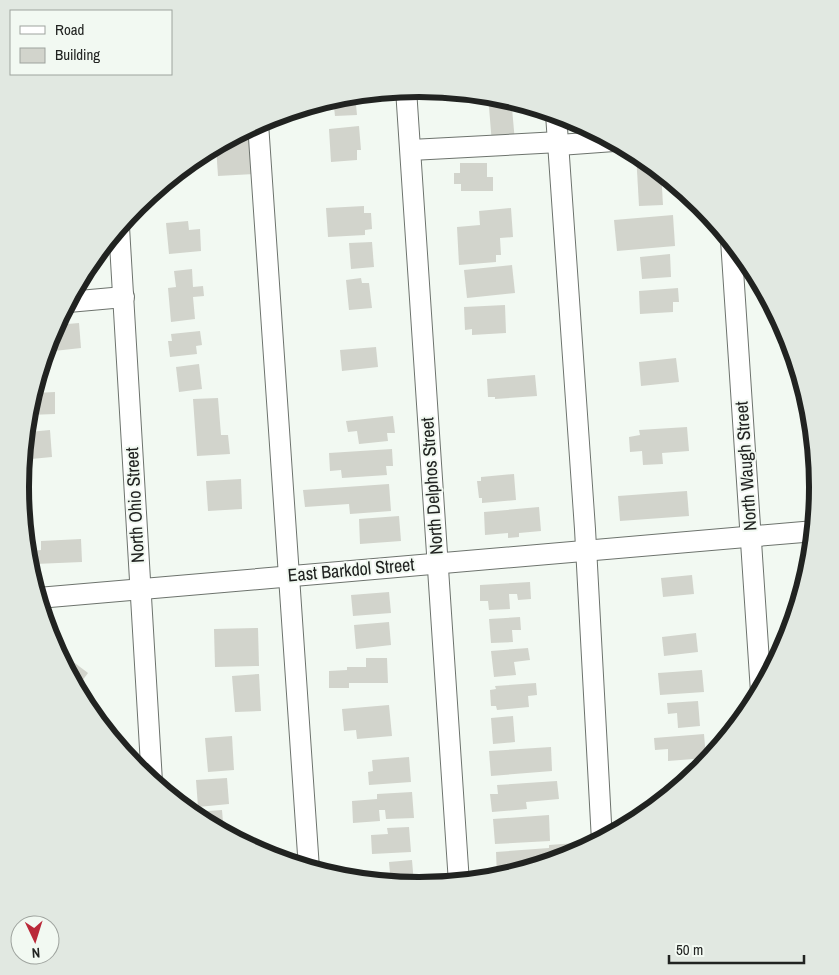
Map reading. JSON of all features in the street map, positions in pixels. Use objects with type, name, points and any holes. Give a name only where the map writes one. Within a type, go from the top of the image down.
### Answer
[{"type":"street","name":"North Delphos Street","points":[[407,98],[459,876]]},
{"type":"street","points":[[557,121],[602,833]]},
{"type":"street","points":[[259,131],[309,862]]},
{"type":"street","points":[[410,150],[601,141]]},
{"type":"street","name":"North Ohio Street","points":[[120,237],[151,771]]},
{"type":"street","name":"North Waugh Street","points":[[732,253],[760,679]]},
{"type":"street","points":[[76,301],[124,297]]},
{"type":"street","name":"East Barkdol Street","points":[[44,597],[808,532]]},
{"type":"building","points":[[356,102],[357,115],[335,116],[334,106]]},
{"type":"building","points":[[489,103],[504,106],[504,108],[512,108],[515,142],[492,144]]},
{"type":"building","points":[[359,126],[361,150],[357,150],[357,160],[331,162],[329,129]]},
{"type":"building","points":[[252,135],[254,174],[218,176],[217,154]]},
{"type":"building","points":[[460,163],[487,163],[487,177],[493,177],[493,191],[461,191],[461,184],[454,184],[454,173],[460,173]]},
{"type":"building","points":[[637,163],[662,181],[663,205],[639,206]]},
{"type":"building","points":[[364,206],[364,213],[371,213],[372,229],[365,230],[365,235],[328,237],[326,208]]},
{"type":"building","points":[[511,208],[513,237],[500,238],[501,255],[496,255],[496,262],[459,265],[457,227],[480,225],[479,211]]},
{"type":"building","points":[[673,215],[675,246],[617,251],[614,220]]},
{"type":"building","points":[[188,221],[189,230],[200,229],[201,251],[169,254],[166,223]]},
{"type":"building","points":[[372,242],[374,267],[351,269],[349,243]]},
{"type":"building","points":[[670,254],[671,277],[642,279],[640,257]]},
{"type":"building","points":[[512,265],[515,293],[467,298],[464,270]]},
{"type":"building","points":[[192,269],[193,287],[203,286],[204,296],[193,297],[195,319],[171,322],[168,288],[176,287],[174,271]]},
{"type":"building","points":[[361,278],[362,283],[369,283],[372,308],[349,310],[346,280]]},
{"type":"building","points":[[678,288],[679,302],[673,302],[673,312],[640,314],[639,291]]},
{"type":"building","points":[[505,305],[506,333],[472,335],[472,329],[465,330],[464,307]]},
{"type":"building","points":[[79,323],[81,348],[53,351],[58,338],[65,324]]},
{"type":"building","points":[[200,331],[202,345],[196,346],[197,354],[170,357],[168,341],[172,341],[171,334]]},
{"type":"building","points":[[376,347],[378,367],[342,371],[340,350]]},
{"type":"building","points":[[676,358],[679,382],[641,386],[639,362]]},
{"type":"building","points":[[199,364],[202,389],[179,392],[176,367]]},
{"type":"building","points":[[535,375],[537,396],[495,399],[495,397],[488,397],[487,379]]},
{"type":"building","points":[[55,392],[55,414],[35,415],[40,393]]},
{"type":"building","points":[[218,398],[221,435],[228,435],[230,454],[197,456],[193,399]]},
{"type":"building","points":[[393,416],[395,433],[387,433],[388,441],[359,444],[357,431],[348,432],[346,421]]},
{"type":"building","points":[[687,427],[689,451],[662,453],[663,464],[643,465],[642,451],[630,452],[629,437],[640,435],[639,430]]},
{"type":"building","points":[[50,430],[52,457],[31,459],[33,432]]},
{"type":"building","points":[[807,445],[809,462],[808,470]]},
{"type":"building","points":[[392,449],[393,466],[386,466],[387,475],[342,478],[341,470],[330,471],[329,453]]},
{"type":"building","points":[[514,474],[516,500],[482,503],[482,498],[479,498],[477,481],[481,481],[481,477]]},
{"type":"building","points":[[241,479],[242,509],[208,511],[206,481]]},
{"type":"building","points":[[389,484],[391,511],[350,514],[349,504],[305,507],[303,490]]},
{"type":"building","points":[[687,491],[689,516],[620,521],[618,496]]},
{"type":"building","points":[[539,507],[541,531],[519,533],[519,537],[508,538],[508,533],[485,535],[484,512]]},
{"type":"building","points":[[399,516],[401,541],[360,544],[359,519]]},
{"type":"building","points":[[81,539],[82,562],[36,564],[34,551],[41,550],[41,541]]},
{"type":"building","points":[[692,575],[694,594],[663,597],[661,578]]},
{"type":"building","points":[[530,582],[531,599],[518,600],[517,594],[509,594],[510,609],[489,610],[488,601],[480,601],[480,585]]},
{"type":"building","points":[[389,592],[391,613],[353,616],[351,595]]},
{"type":"building","points":[[520,617],[521,630],[512,630],[513,642],[491,643],[489,619]]},
{"type":"building","points":[[389,622],[391,645],[356,649],[354,625]]},
{"type":"building","points":[[258,628],[259,666],[215,667],[214,629]]},
{"type":"building","points":[[696,633],[698,652],[664,656],[662,637]]},
{"type":"building","points":[[528,648],[530,660],[514,662],[516,675],[494,677],[491,651]]},
{"type":"building","points":[[68,658],[88,673],[81,683]]},
{"type":"building","points":[[366,658],[387,658],[388,683],[349,683],[349,688],[329,688],[329,671],[347,670],[347,667],[366,667]]},
{"type":"building","points":[[702,670],[704,692],[660,695],[658,673]]},
{"type":"building","points":[[259,674],[261,711],[235,712],[232,676]]},
{"type":"building","points":[[536,683],[537,695],[528,696],[529,707],[497,710],[496,706],[491,706],[490,690],[496,689],[495,686]]},
{"type":"building","points":[[698,701],[700,726],[678,728],[677,713],[668,714],[667,703]]},
{"type":"building","points":[[389,705],[392,736],[357,739],[356,730],[344,731],[342,709]]},
{"type":"building","points":[[513,716],[515,742],[493,744],[491,718]]},
{"type":"building","points":[[704,734],[706,753],[701,758],[668,761],[668,749],[655,750],[654,738]]},
{"type":"building","points":[[232,736],[234,770],[208,772],[205,738]]},
{"type":"building","points":[[551,747],[552,771],[491,776],[489,751]]},
{"type":"building","points":[[409,757],[411,782],[369,785],[368,772],[373,771],[372,760]]},
{"type":"building","points":[[227,778],[229,804],[198,807],[196,780]]},
{"type":"building","points":[[557,781],[559,799],[526,802],[527,809],[492,812],[490,794],[498,794],[497,785]]},
{"type":"building","points":[[412,792],[414,818],[386,819],[385,810],[379,810],[380,821],[353,823],[352,801],[377,799],[377,794]]},
{"type":"building","points":[[222,810],[223,826],[202,812]]},
{"type":"building","points":[[549,815],[550,841],[495,844],[493,819]]},
{"type":"building","points":[[409,827],[411,852],[372,854],[371,835],[388,834],[387,828]]},
{"type":"building","points":[[576,843],[576,846],[545,858],[497,871],[496,852],[549,848],[549,845]]},
{"type":"building","points":[[412,860],[413,878],[390,877],[389,862]]}]
